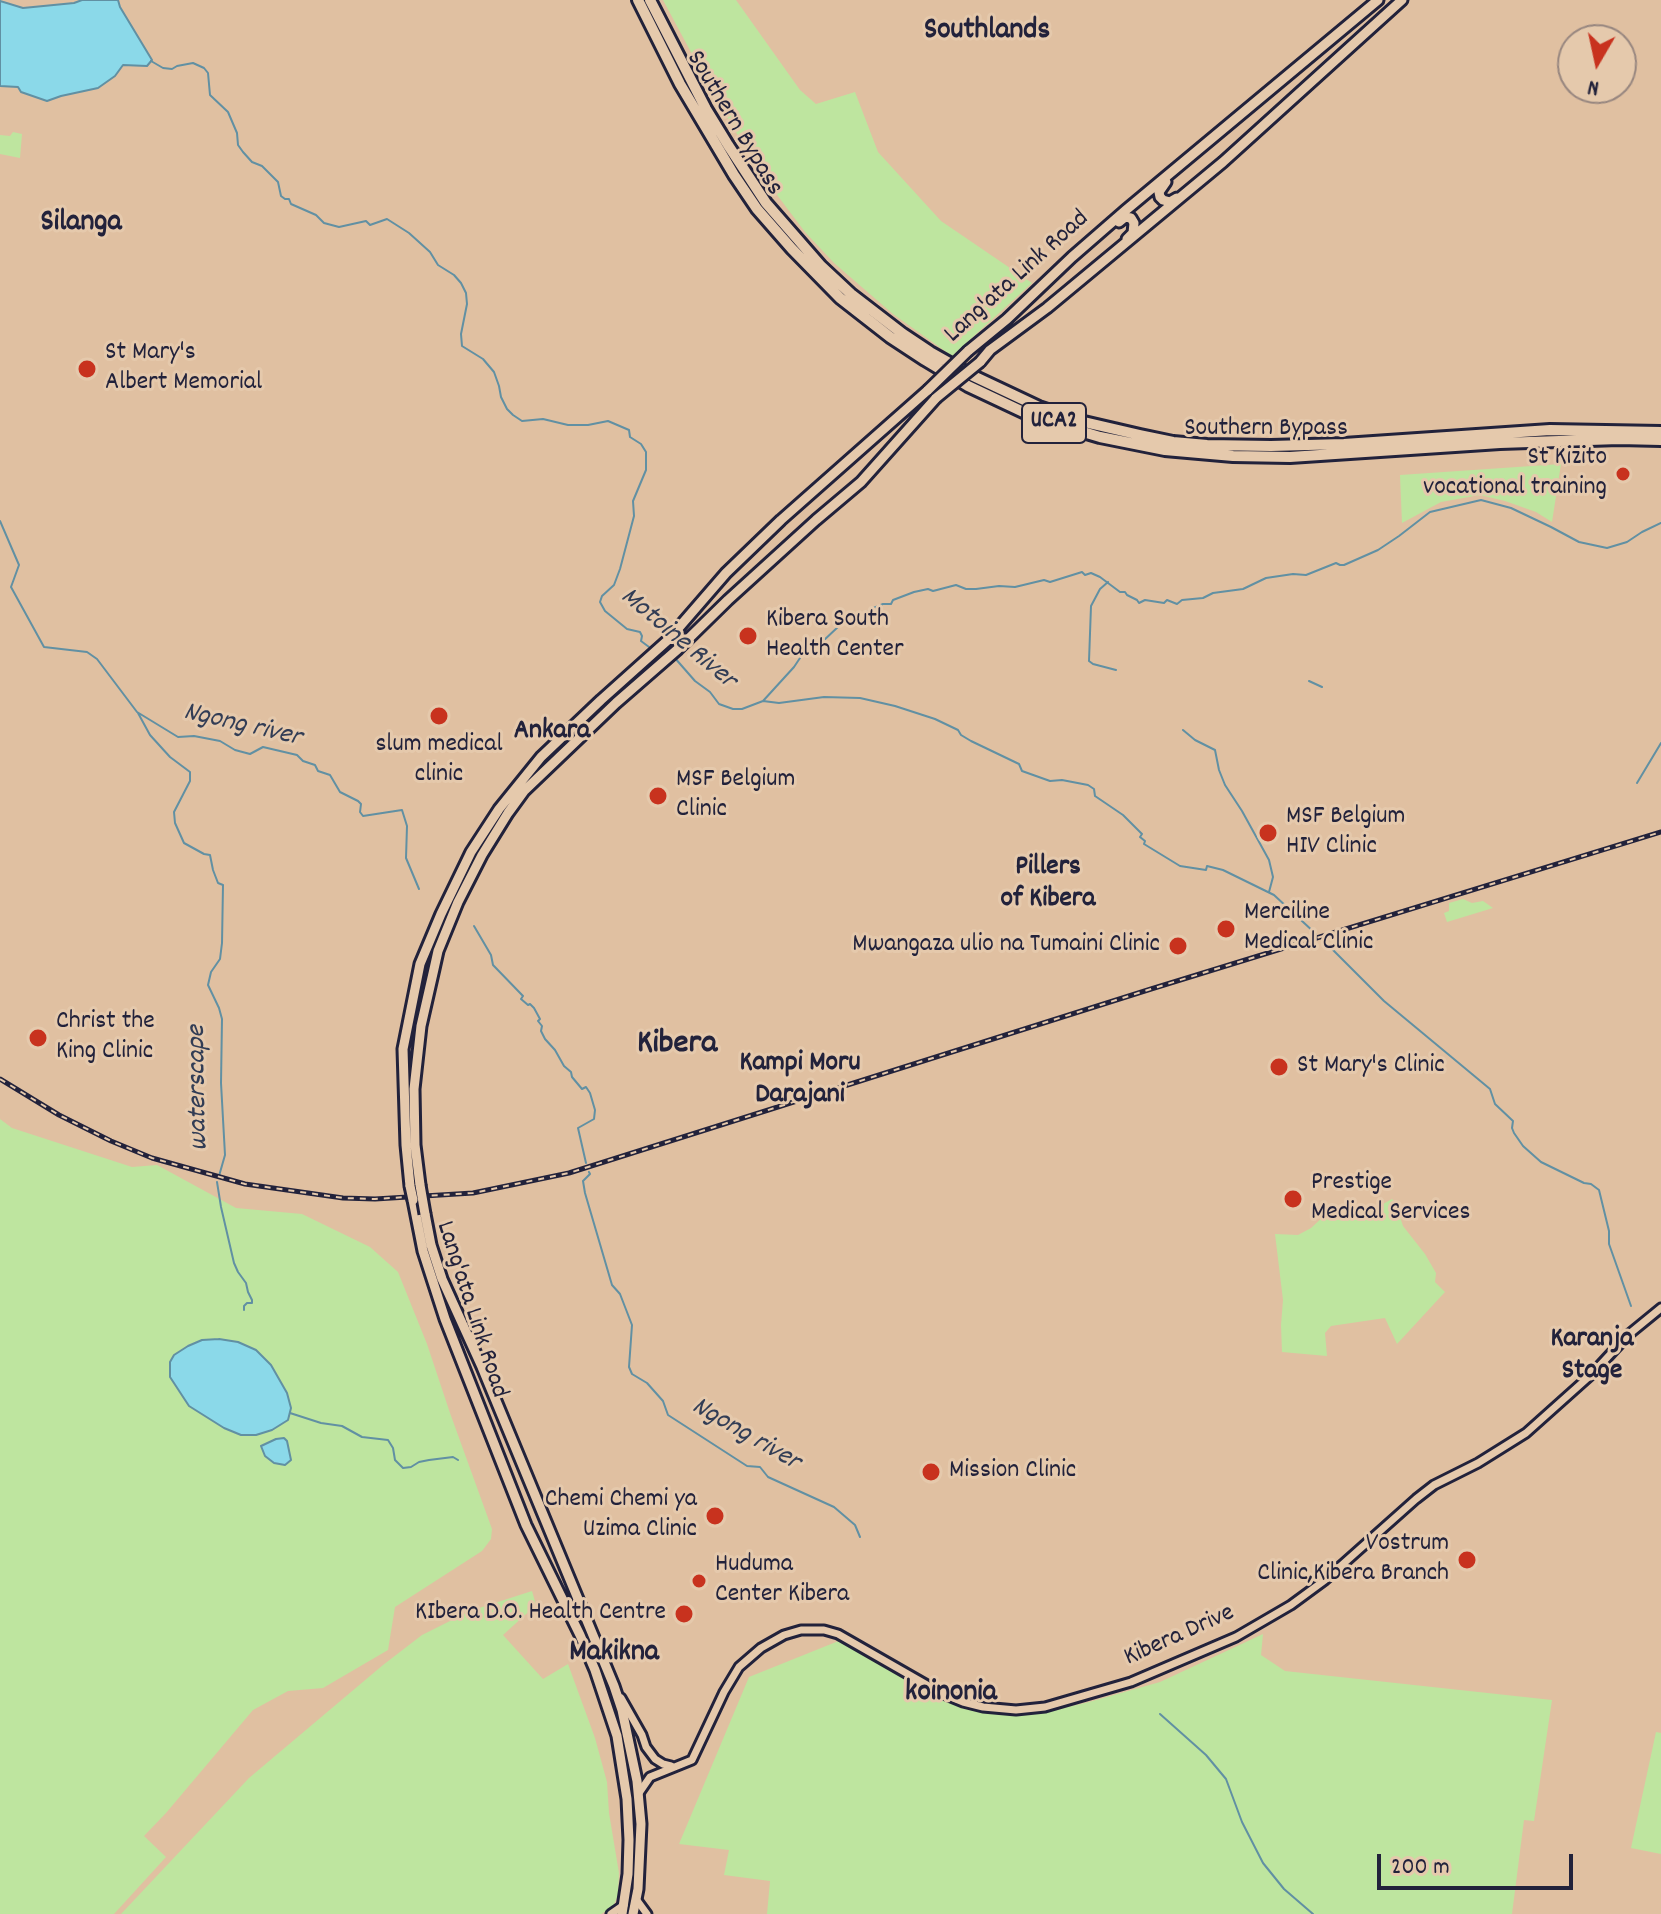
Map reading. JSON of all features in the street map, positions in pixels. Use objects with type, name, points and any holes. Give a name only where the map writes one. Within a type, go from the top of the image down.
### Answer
[{"type":"highway","name":"Southern Bypass","points":[[638,0],[680,84],[727,163],[757,209],[792,249],[840,298],[890,337],[968,386],[1036,418],[1100,437],[1165,450],[1233,456],[1290,457],[1515,442],[1661,440]]},
{"type":"highway","name":"Southern Bypass","points":[[650,0],[728,145],[766,203],[821,266],[851,294],[930,352],[1039,407],[1084,422],[1140,435],[1207,445],[1344,444],[1550,430],[1661,432]]},
{"type":"main road","name":"Lang'ata Link Road","points":[[630,1908],[627,1799],[617,1736],[580,1635],[526,1525],[500,1463],[432,1282],[406,1145],[403,1049],[420,964],[471,852],[499,809],[541,757],[668,640],[726,573],[781,520],[1007,319],[1072,257],[1378,0]]},
{"type":"main road","name":"Lang'ata Link Road","points":[[630,1908],[640,1861],[641,1824],[632,1752],[614,1686],[442,1279],[413,1200],[414,1089],[421,1026],[438,951],[449,922],[476,867],[524,791],[728,600],[861,482],[936,398],[990,350],[1047,308],[1187,193],[1402,0]]},
{"type":"main road","points":[[1181,165],[1159,192],[1163,200],[1170,202],[1187,193]]},
{"type":"main road","points":[[1091,242],[1125,217],[1131,218],[1135,228],[1133,233],[1105,260]]},
{"type":"main road","points":[[781,520],[750,555],[752,565],[757,567],[816,520]]},
{"type":"main road","points":[[483,1418],[495,1422],[501,1413]]},
{"type":"main road","points":[[500,1463],[505,1453],[518,1456]]},
{"type":"street","name":"Kibera Drive","points":[[673,1766],[692,1760],[739,1667],[761,1648],[784,1635],[801,1630],[824,1630],[838,1634],[941,1693],[963,1702],[1016,1710],[1045,1707],[1131,1682],[1236,1637],[1291,1605],[1325,1580],[1434,1485],[1478,1463],[1526,1433],[1592,1374],[1628,1335],[1661,1308]]},
{"type":"street","points":[[614,1686],[646,1747],[655,1759],[673,1766]]},
{"type":"street","points":[[638,1794],[650,1777],[673,1766]]},
{"type":"street","points":[[611,1914],[630,1908],[647,1914]]},
{"type":"green space","points":[[663,0],[736,0],[800,90],[816,104],[855,92],[878,152],[941,221],[1032,283],[952,356],[893,314],[834,263],[805,232],[759,171]]},
{"type":"green space","points":[[13,132],[22,134],[20,158],[0,154],[0,135],[10,136]]},
{"type":"green space","points":[[1561,464],[1552,522],[1536,512],[1480,495],[1441,502],[1402,523],[1400,475]]},
{"type":"green space","points":[[1463,899],[1472,903],[1483,901],[1493,908],[1447,922],[1444,913],[1449,911],[1449,903]]},
{"type":"green space","points":[[0,1119],[12,1128],[132,1167],[157,1165],[236,1208],[302,1214],[370,1247],[398,1272],[427,1344],[492,1529],[491,1539],[482,1551],[395,1607],[388,1650],[323,1688],[288,1691],[253,1710],[144,1836],[166,1857],[114,1914],[0,1914]]},
{"type":"green space","points":[[1392,1199],[1403,1226],[1425,1254],[1436,1273],[1435,1282],[1445,1292],[1397,1344],[1385,1318],[1331,1326],[1325,1333],[1327,1356],[1282,1352],[1283,1300],[1275,1234],[1298,1235],[1324,1216],[1339,1218],[1367,1213]]},
{"type":"green space","points":[[532,1591],[536,1605],[503,1635],[543,1679],[568,1664],[595,1738],[607,1782],[619,1873],[618,1895],[613,1907],[601,1914],[121,1914],[249,1778],[383,1665],[422,1635],[470,1611]]},
{"type":"green space","points":[[1263,1634],[1261,1655],[1285,1671],[1552,1700],[1534,1821],[1524,1820],[1512,1914],[767,1914],[770,1881],[724,1875],[729,1850],[679,1844],[749,1677],[841,1640],[967,1709],[1042,1713],[1160,1682]]},
{"type":"green space","points":[[1656,1732],[1661,1733],[1661,1854],[1631,1848]]},
{"type":"water","points":[[82,0],[118,0],[152,60],[147,66],[123,65],[115,76],[98,88],[47,101],[21,92],[18,87],[0,86],[0,1],[23,8]]},
{"type":"water","points":[[202,1340],[238,1342],[256,1350],[271,1365],[287,1393],[291,1408],[288,1420],[272,1430],[241,1435],[189,1406],[170,1377],[170,1362],[174,1355],[188,1346]]},
{"type":"water","points":[[284,1438],[291,1460],[285,1465],[274,1463],[265,1456],[261,1446]]},
{"type":"waterway","name":"Motoine River","points":[[151,61],[163,68],[172,69],[193,63],[204,68],[208,73],[210,95],[228,112],[237,133],[238,145],[252,162],[262,166],[278,182],[281,196],[289,199],[291,204],[316,215],[324,223],[339,227],[366,221],[370,225],[387,219],[409,233],[430,252],[438,265],[454,275],[466,293],[462,346],[483,359],[494,372],[501,397],[513,415],[522,421],[543,419],[568,425],[608,421],[629,430],[630,437],[641,444],[646,452],[646,470],[633,501],[634,516],[620,569],[614,585],[600,602],[605,611],[627,629],[640,632],[641,641],[653,650]]},
{"type":"waterway","name":"Motoine River","points":[[674,657],[719,704],[742,709],[763,701],[794,667],[808,643],[822,642],[839,626],[871,609],[928,589],[933,591],[956,585],[966,589],[1015,587],[1044,580],[1050,582],[1082,572],[1100,577],[1139,603],[1145,600],[1164,603],[1167,600],[1177,604],[1182,600],[1243,589],[1266,578],[1306,575],[1336,563],[1344,565],[1378,550],[1430,512],[1481,500],[1511,508],[1579,542],[1607,548],[1627,542],[1661,523]]},
{"type":"waterway","name":"Ngong river","points":[[0,521],[19,565],[11,587],[44,647],[87,652],[97,659],[137,712],[178,737],[194,736],[220,741],[250,754],[263,747],[297,755],[315,765],[318,771],[330,775],[340,792],[361,804],[363,816],[402,810],[407,826],[406,858],[419,889]]},
{"type":"waterway","points":[[1108,582],[1100,589],[1091,606],[1089,661],[1116,670]]},
{"type":"waterway","points":[[1309,681],[1322,687]]},
{"type":"waterway","points":[[763,701],[779,703],[824,697],[860,698],[935,719],[1019,764],[1022,771],[1050,781],[1088,785],[1094,789],[1095,796],[1123,815],[1142,834],[1140,837],[1144,844],[1180,866],[1206,870],[1207,866],[1223,870],[1274,895],[1316,934]]},
{"type":"waterway","name":"waterscape","points":[[138,713],[150,735],[170,757],[190,772],[190,781],[174,812],[175,823],[184,843],[210,855],[218,883],[223,885],[220,959],[211,972],[208,985],[222,1019],[221,1083],[225,1155],[219,1176]]},
{"type":"waterway","points":[[1183,730],[1215,750],[1225,785],[1269,860],[1273,877],[1269,892]]},
{"type":"waterway","points":[[1637,783],[1661,743]]},
{"type":"waterway","name":"Ngong river","points":[[474,926],[491,955],[493,965],[523,996],[521,999],[534,1008],[545,1039],[572,1077],[590,1093],[594,1119],[578,1128],[586,1163]]},
{"type":"waterway","points":[[1323,940],[1384,1001],[1490,1089],[1495,1104],[1513,1121],[1512,1128],[1523,1146],[1541,1162],[1599,1190],[1609,1244],[1631,1306]]},
{"type":"waterway","name":"Ngong river","points":[[589,1172],[583,1181],[585,1193],[612,1285],[620,1294],[632,1325],[629,1367],[632,1374],[647,1383],[663,1401],[668,1415],[747,1466],[760,1467],[768,1477],[834,1507],[855,1525],[860,1537]]},
{"type":"waterway","name":"waterscape","points":[[217,1182],[234,1263],[252,1300],[244,1306],[244,1310]]},
{"type":"waterway","points":[[290,1413],[342,1426],[362,1437],[388,1440],[395,1460],[403,1468],[429,1460],[453,1457],[458,1460]]},
{"type":"waterway","points":[[1160,1714],[1206,1755],[1226,1779],[1242,1822],[1263,1863],[1284,1889],[1313,1914]]},
{"type":"railway","points":[[0,1079],[59,1115],[111,1141],[152,1158],[245,1184],[343,1198],[473,1193],[569,1173],[1661,832]]},
{"type":"place","name":"St Mary's Albert Memorial","points":[[87,369]]},
{"type":"place","name":"St Kizito vocational training","points":[[1623,474]]},
{"type":"place","name":"Kibera South Health Center","points":[[748,636]]},
{"type":"place","name":"slum medical clinic","points":[[439,716]]},
{"type":"place","name":"MSF Belgium Clinic","points":[[658,796]]},
{"type":"place","name":"MSF Belgium HIV Clinic","points":[[1268,833]]},
{"type":"place","name":"Merciline Medical Clinic","points":[[1226,929]]},
{"type":"place","name":"Mwangaza ulio na Tumaini Clinic","points":[[1178,946]]},
{"type":"place","name":"Christ the King Clinic","points":[[38,1038]]},
{"type":"place","name":"St Mary's Clinic","points":[[1279,1067]]},
{"type":"place","name":"Prestige Medical Services","points":[[1293,1199]]},
{"type":"place","name":"Mission Clinic","points":[[931,1472]]},
{"type":"place","name":"Chemi Chemi ya Uzima Clinic","points":[[715,1516]]},
{"type":"place","name":"Vostrum Clinic,Kibera Branch","points":[[1467,1560]]},
{"type":"place","name":"Huduma Center Kibera","points":[[699,1581]]},
{"type":"place","name":"KIbera D.O. Health Centre","points":[[684,1614]]},
{"type":"district","name":"Southlands","points":[[987,33]]},
{"type":"district","name":"Silanga","points":[[81,225]]},
{"type":"district","name":"Ankara","points":[[552,733]]},
{"type":"district","name":"Pillers of Kibera","points":[[1048,885]]},
{"type":"district","name":"Kibera","points":[[677,1046]]},
{"type":"district","name":"Kampi Moru Darajani","points":[[800,1081]]},
{"type":"district","name":"Karanja Stage","points":[[1592,1357]]},
{"type":"district","name":"Makikna","points":[[614,1655]]},
{"type":"district","name":"koinonia","points":[[951,1695]]}]
